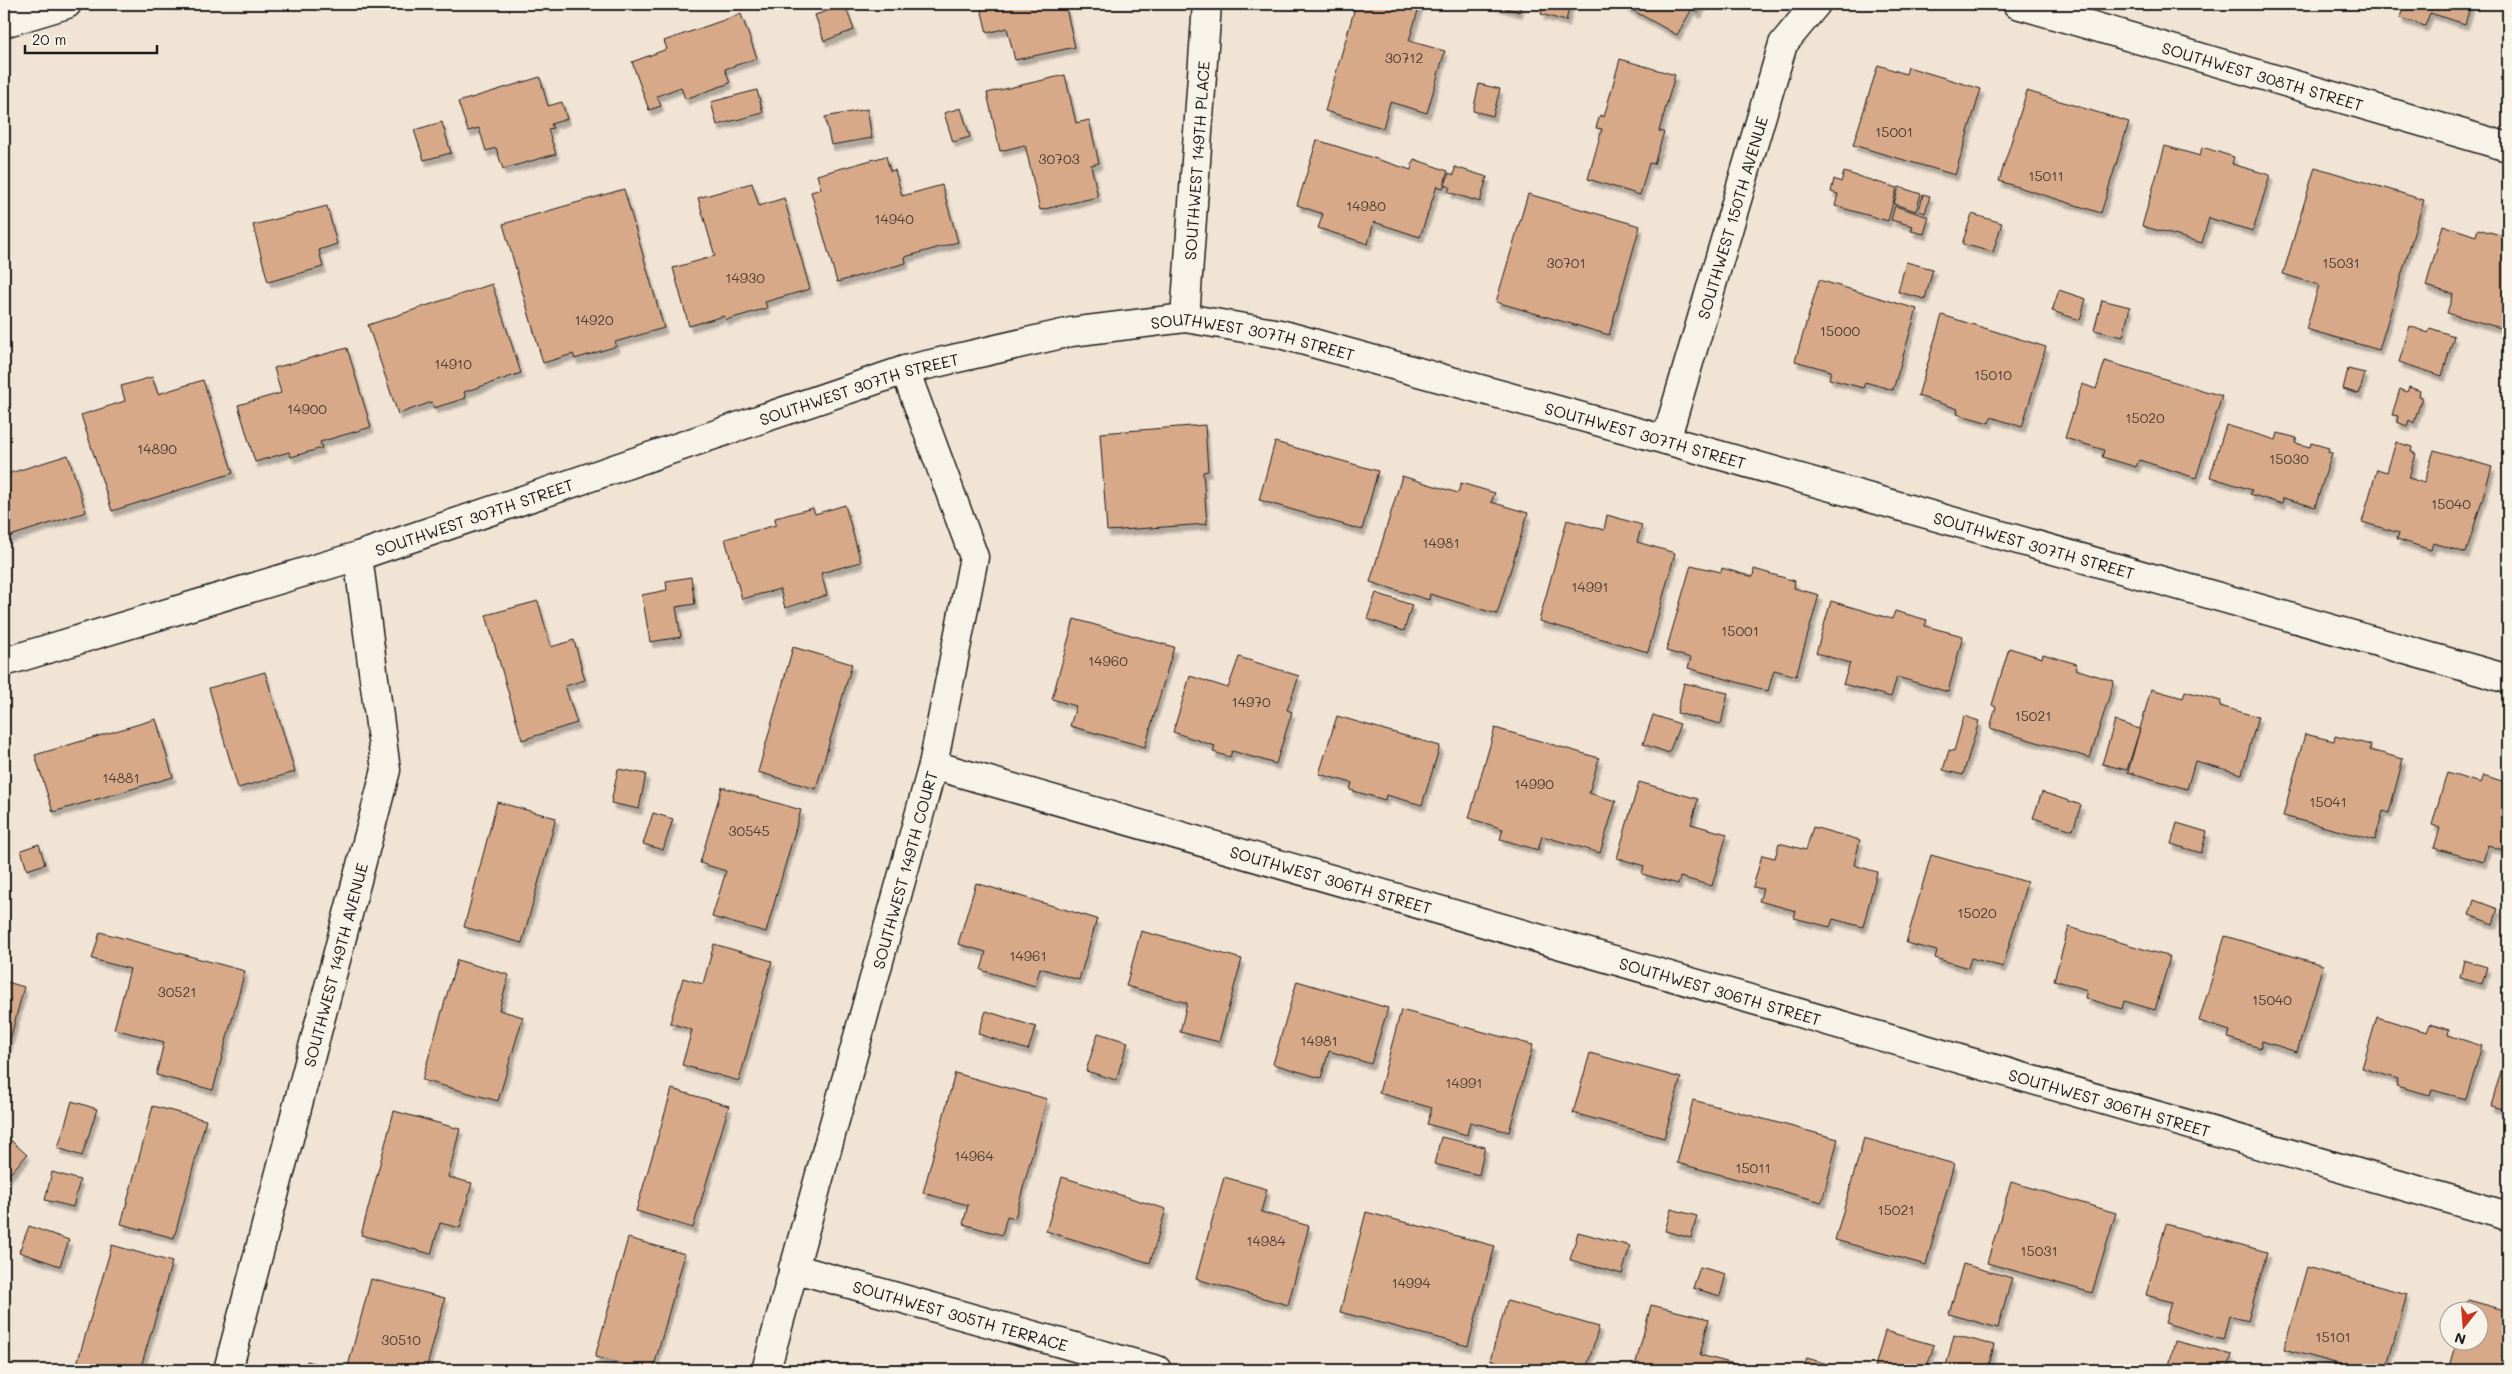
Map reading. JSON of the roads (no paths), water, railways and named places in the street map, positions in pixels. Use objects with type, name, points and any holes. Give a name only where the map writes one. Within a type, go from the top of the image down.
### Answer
[{"type":"main road","points":[[4,23],[67,4]]},
{"type":"main road","name":"SOUTHWEST 149TH PLACE","points":[[1185,318],[1207,4]]},
{"type":"main road","name":"SOUTHWEST 150TH AVENUE","points":[[1666,440],[1783,44],[1816,4]]},
{"type":"main road","name":"SOUTHWEST 308TH STREET","points":[[2017,4],[2508,147]]},
{"type":"main road","name":"SOUTHWEST 307TH STREET","points":[[4,662],[358,556],[906,370],[1071,332],[1185,318],[1280,334],[1666,440],[2508,679]]},
{"type":"main road","name":"SOUTHWEST 149TH COURT","points":[[766,1370],[933,765],[974,557],[906,370]]},
{"type":"main road","name":"SOUTHWEST 149TH AVENUE","points":[[228,1370],[386,770],[358,556]]},
{"type":"main road","name":"SOUTHWEST 306TH STREET","points":[[933,765],[2508,1216]]},
{"type":"main road","name":"SOUTHWEST 305TH TERRACE","points":[[793,1268],[1157,1370]]}]
